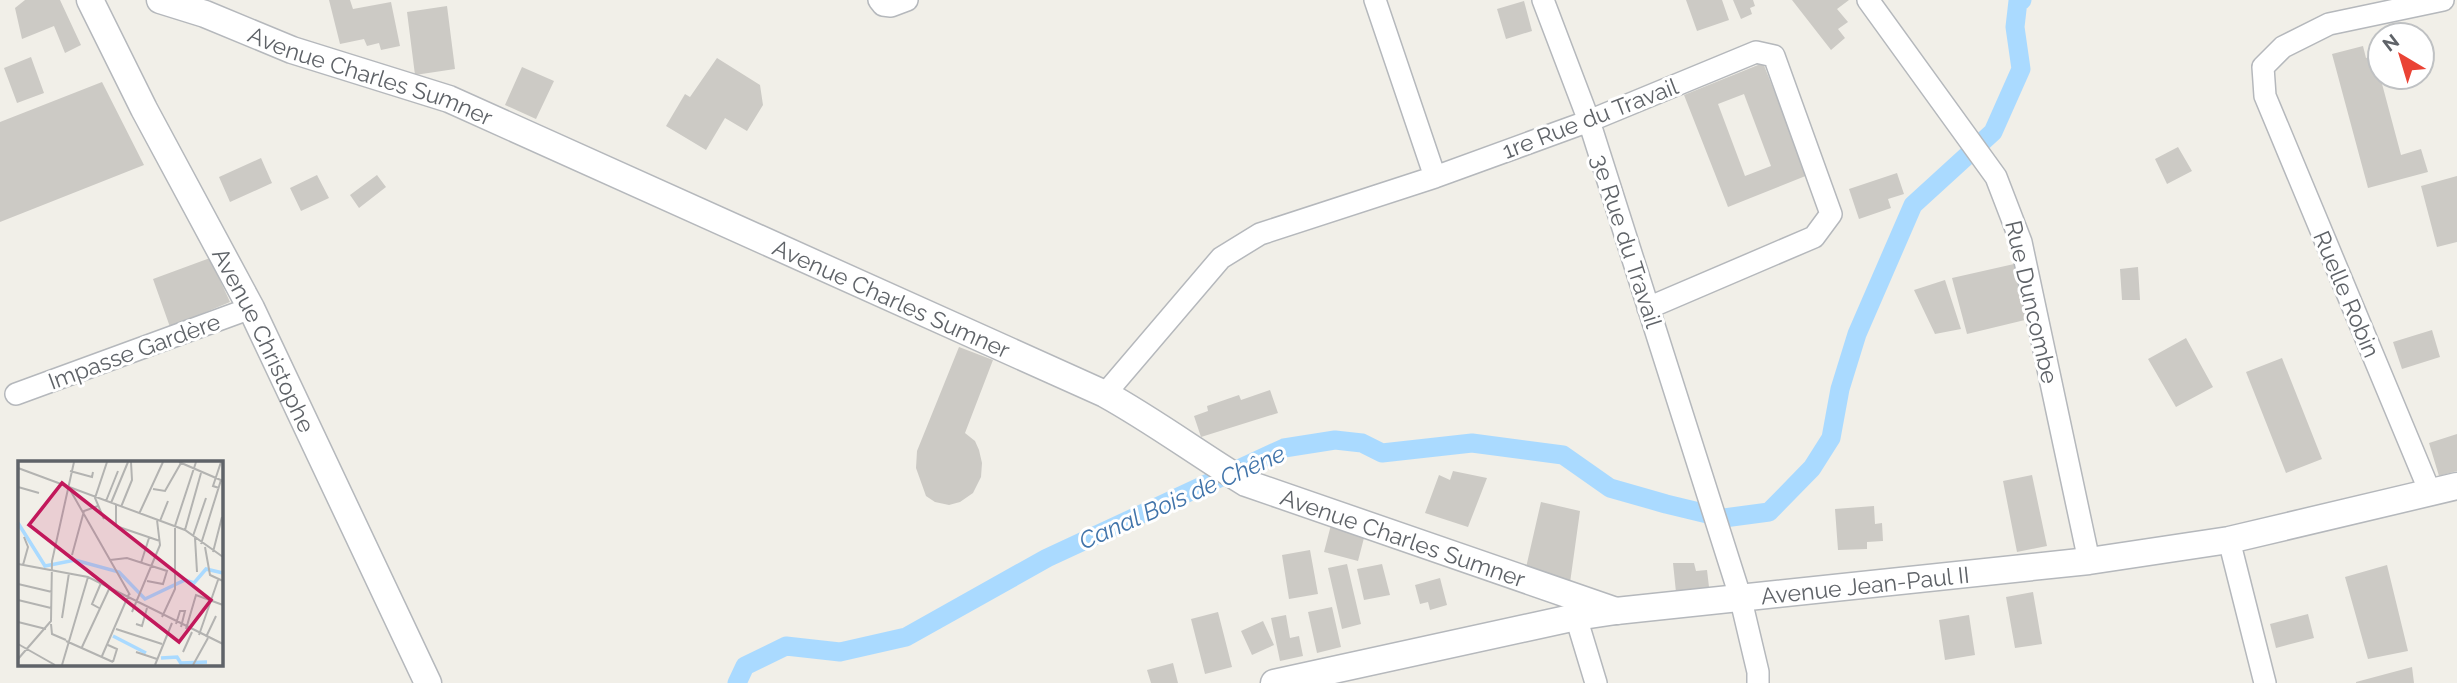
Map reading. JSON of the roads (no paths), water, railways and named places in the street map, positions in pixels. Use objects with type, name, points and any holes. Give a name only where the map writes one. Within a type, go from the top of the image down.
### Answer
[{"type":"street","name":"Avenue Christophe","points":[[90,0],[144,109],[251,309],[428,683]]},
{"type":"street","name":"Avenue Charles Sumner","points":[[160,0],[202,7],[292,50],[449,99],[1105,394],[1146,416],[1201,456],[1246,483],[1572,605],[1616,611]]},
{"type":"street","points":[[879,0],[883,5],[891,6],[907,0]]},
{"type":"street","points":[[1375,0],[1435,177]]},
{"type":"street","name":"3e Rue du Travail","points":[[1543,0],[1588,121],[1724,545],[1740,596],[1758,672],[1758,683]]},
{"type":"street","name":"Rue Duncombe","points":[[1868,0],[1996,177],[2021,242],[2089,561]]},
{"type":"street","name":"Ruelle Robin","points":[[2430,492],[2265,96],[2263,67],[2283,47],[2329,24],[2443,0]]},
{"type":"street","name":"1re Rue du Travail","points":[[1105,394],[1221,258],[1260,234],[1435,177],[1588,121],[1756,52],[1774,56],[1831,214],[1814,237],[1648,308]]},
{"type":"street","name":"Impasse Gardère","points":[[16,394],[251,309]]},
{"type":"street","name":"Avenue Jean-Paul II","points":[[1616,611],[2089,561],[2229,540],[2457,486]]},
{"type":"street","points":[[2229,540],[2264,683]]},
{"type":"street","points":[[1274,683],[1325,677],[1572,605],[1596,683]]},
{"type":"waterway","name":"Canal Bois de Chêne","points":[[737,683],[745,666],[786,646],[840,652],[906,637],[1047,558],[1284,448],[1335,440],[1362,443],[1382,453],[1472,443],[1563,455],[1610,488],[1666,504],[1724,518],[1769,512],[1812,468],[1831,438],[1840,389],[1857,334],[1913,205],[1993,132],[2021,69],[2015,27],[2018,1],[2022,0]]}]
